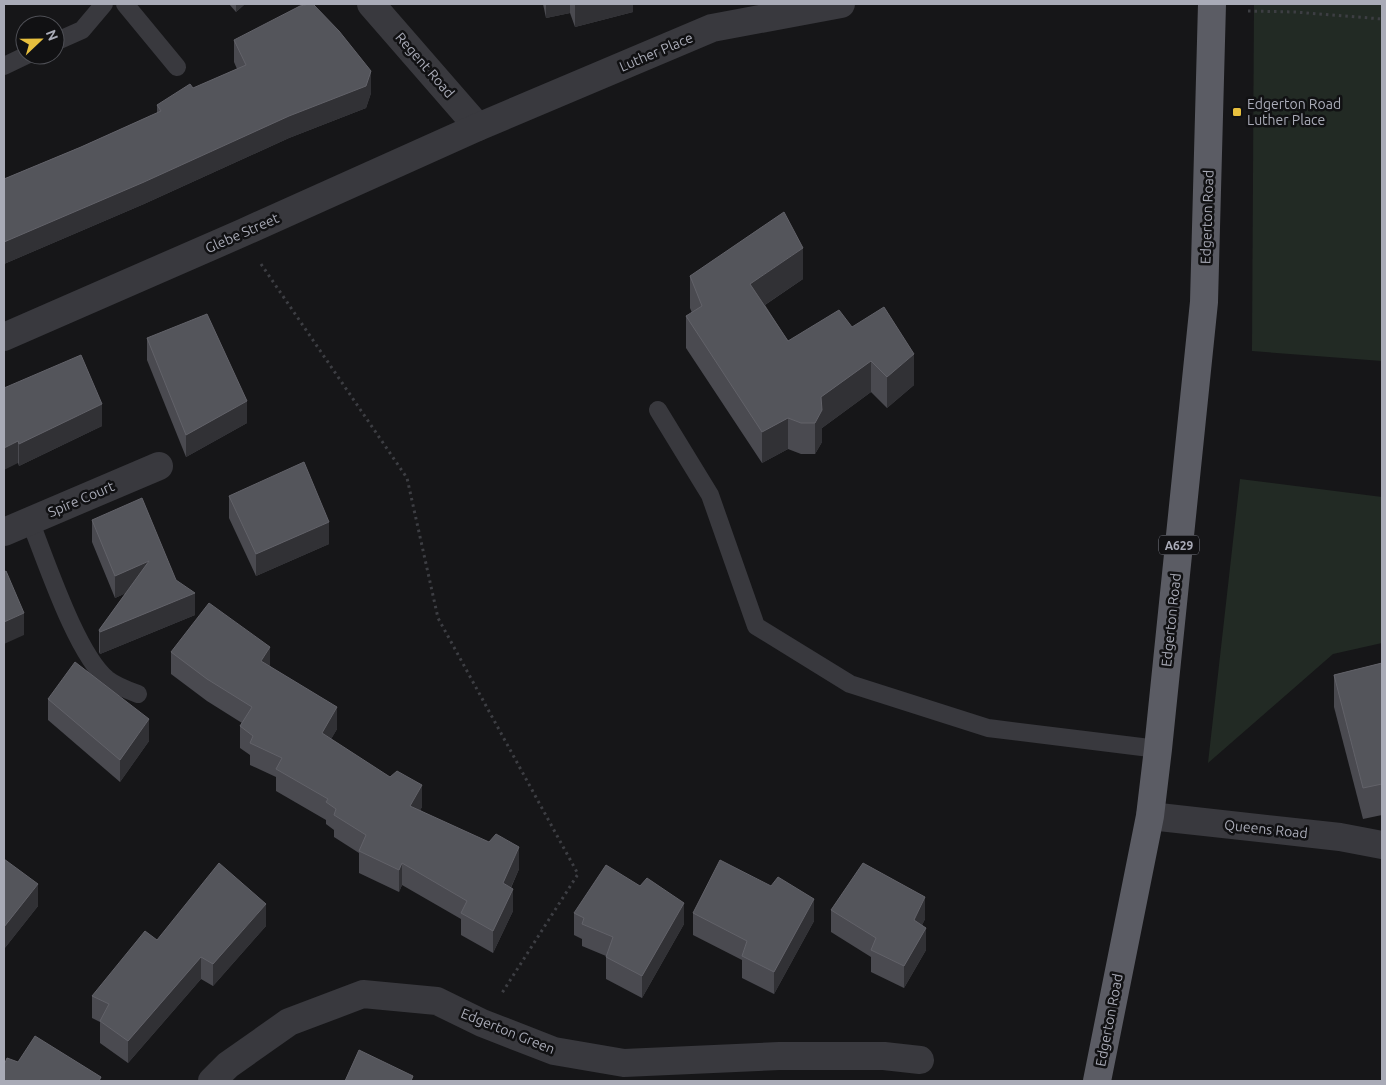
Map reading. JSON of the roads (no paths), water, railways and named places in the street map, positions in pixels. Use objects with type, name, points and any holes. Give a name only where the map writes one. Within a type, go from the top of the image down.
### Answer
[{"type":"highway","name":"Edgerton Road","points":[[1097,1081],[1150,816],[1158,749],[1204,302],[1212,7]]},
{"type":"street","name":"Regent Road","points":[[371,4],[478,127]]},
{"type":"street","name":"Luther Place","points":[[478,127],[712,28],[841,4]]},
{"type":"street","name":"Glebe Street","points":[[4,337],[478,127]]},
{"type":"street","name":"Spire Court","points":[[4,532],[159,466]]},
{"type":"street","name":"Queens Road","points":[[1150,816],[1340,837],[1382,845]]},
{"type":"street","name":"Edgerton Green","points":[[212,1081],[228,1065],[289,1022],[363,994],[437,1001],[482,1023],[554,1051],[624,1063],[779,1056],[884,1056],[920,1060]]},
{"type":"lane","points":[[65,38],[82,30],[104,4]]},
{"type":"lane","points":[[125,4],[177,67]]},
{"type":"lane","points":[[658,410],[710,495],[756,626],[850,684],[988,728],[1158,749]]},
{"type":"lane","points":[[30,521],[73,625],[88,655],[106,678],[121,688],[138,694]]},
{"type":"place","name":"Edgerton Road Luther Place","points":[[1237,112]]}]
